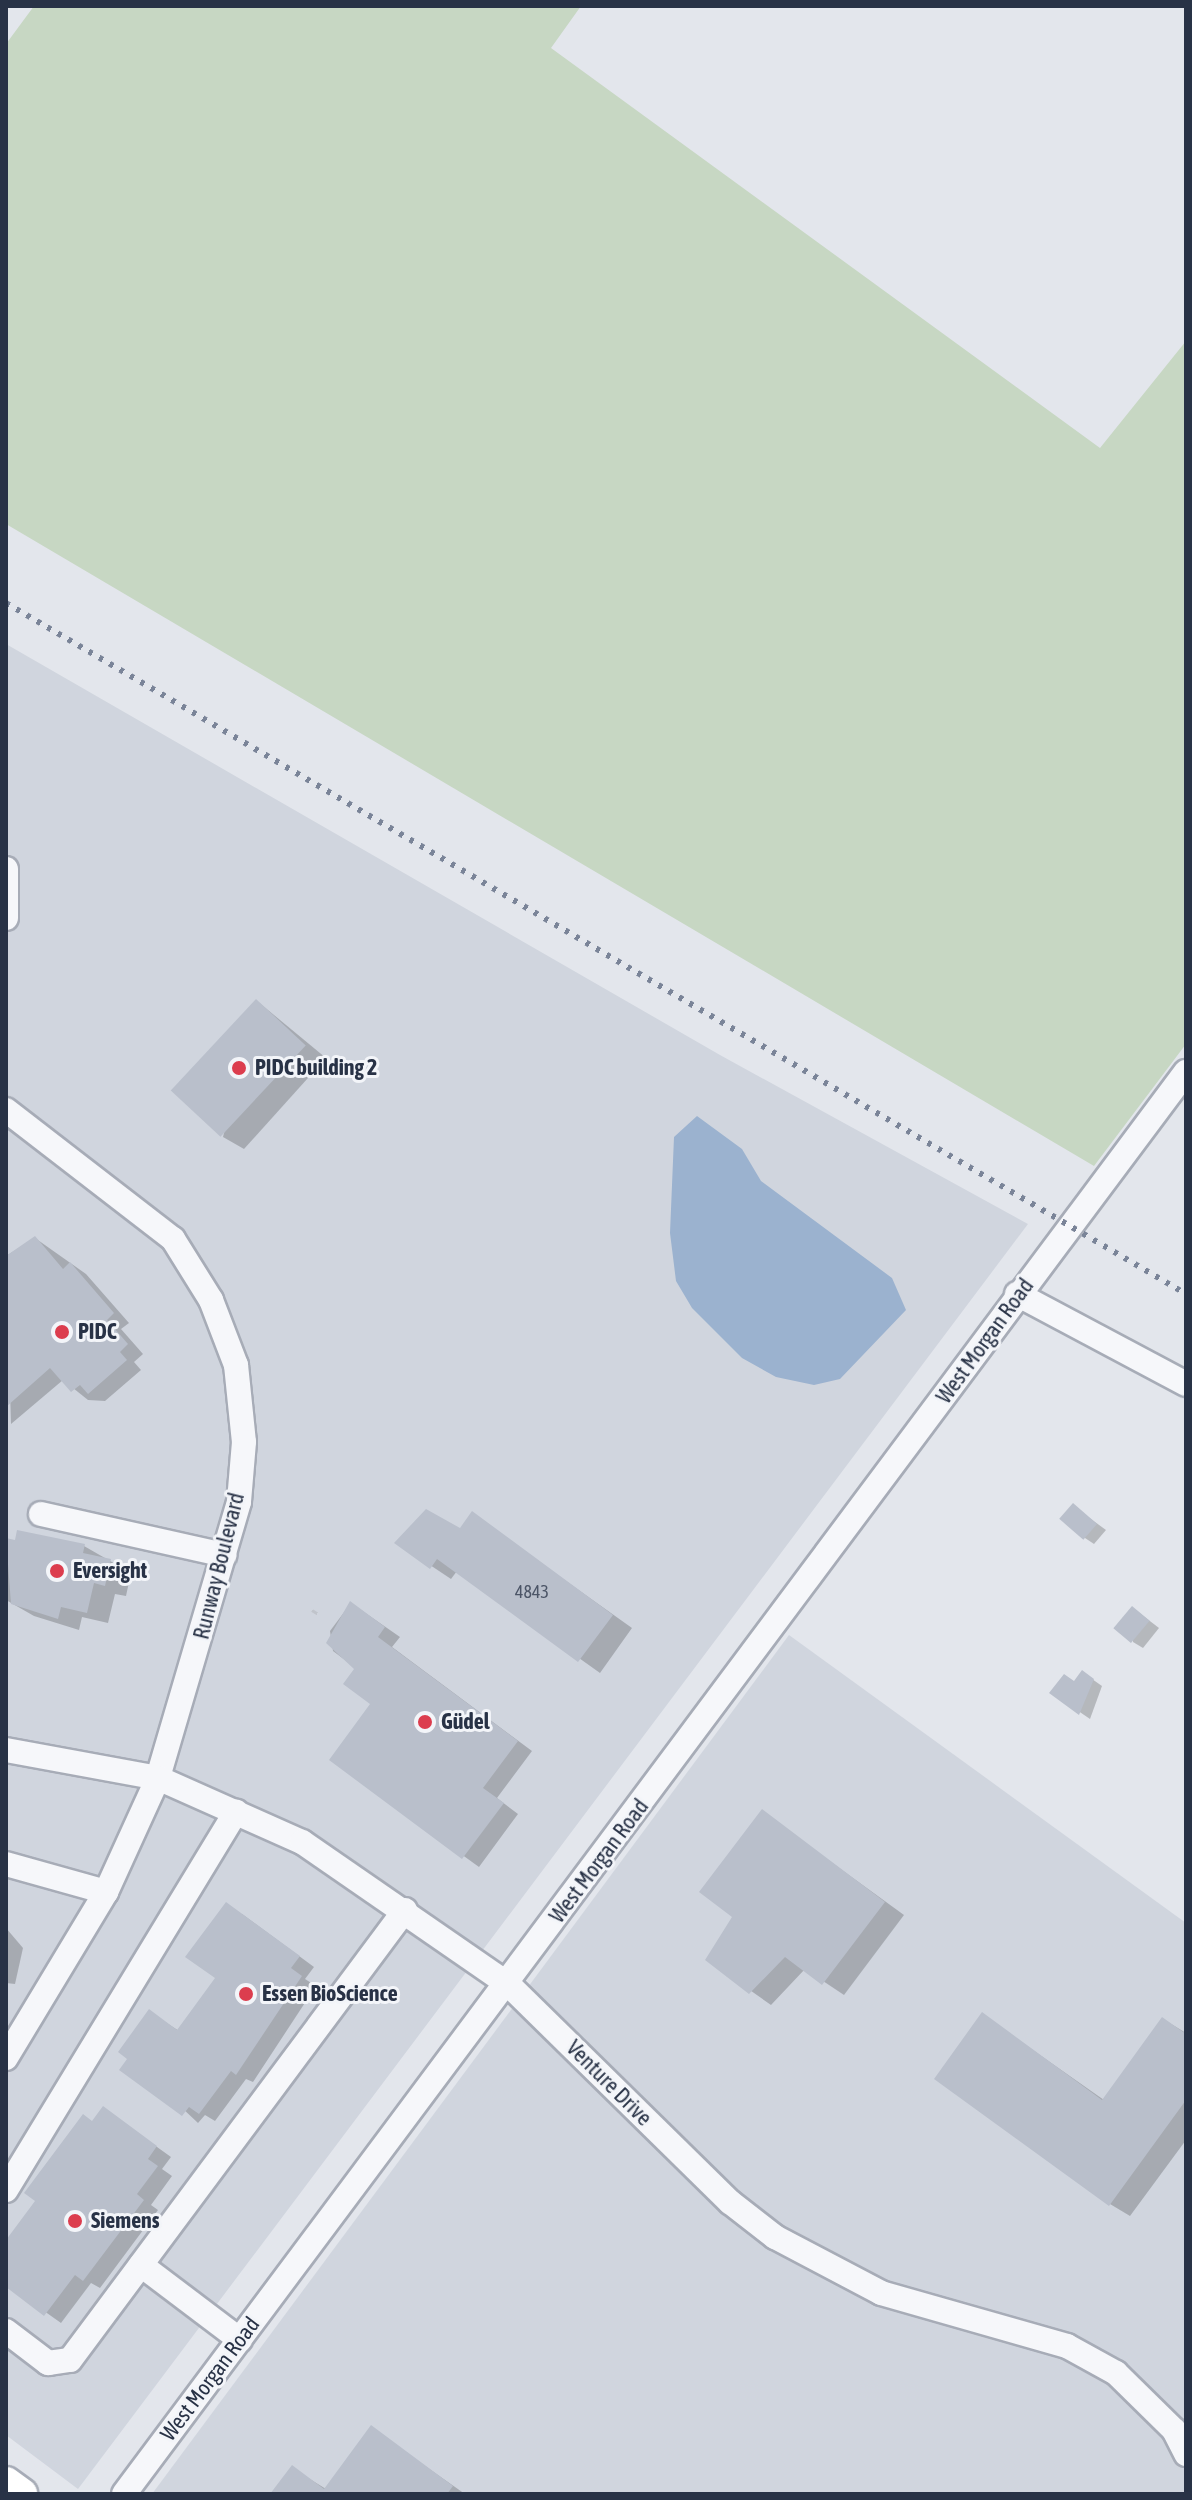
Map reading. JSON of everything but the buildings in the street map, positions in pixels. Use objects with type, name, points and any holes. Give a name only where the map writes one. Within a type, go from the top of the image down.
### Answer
[{"type":"main road","points":[[6,2483],[21,2494]]},
{"type":"street","points":[[6,869],[6,918]]},
{"type":"street","name":"West Morgan Road","points":[[124,2494],[508,1984],[1017,1294],[1186,1072]]},
{"type":"street","name":"Runway Boulevard","points":[[6,1110],[173,1239],[211,1300],[236,1365],[244,1442],[224,1555],[158,1778],[106,1892],[6,2058]]},
{"type":"street","points":[[1017,1294],[1186,1384]]},
{"type":"street","points":[[41,1514],[224,1555]]},
{"type":"street","name":"Venture Drive","points":[[6,1750],[158,1778],[302,1842],[405,1910],[508,1984],[730,2202],[775,2237],[881,2293],[1067,2346],[1116,2373],[1174,2430],[1186,2454]]},
{"type":"street","points":[[6,2190],[236,1811]]},
{"type":"street","points":[[6,1864],[106,1892]]},
{"type":"street","points":[[6,2331],[60,2366],[141,2265],[405,1910]]},
{"type":"street","points":[[141,2265],[240,2340]]},
{"type":"path","points":[[312,1610],[320,1615]]},
{"type":"shaded area","points":[[6,644],[720,1055],[1028,1224],[78,2489],[6,2435]]},
{"type":"shaded area","points":[[789,1635],[1186,1923],[1186,2494],[152,2494]]},
{"type":"green space","points":[[34,6],[581,6],[551,48],[1100,448],[1186,341],[1186,1044],[1094,1166],[6,524],[6,44]]},
{"type":"water","points":[[697,1116],[742,1149],[761,1181],[892,1278],[906,1310],[840,1379],[814,1385],[776,1377],[742,1358],[692,1308],[676,1281],[670,1233],[674,1137]]},
{"type":"railway","points":[[6,603],[1186,1294]]},
{"type":"place","name":"PIDC building 2","points":[[239,1068]]},
{"type":"place","name":"PIDC","points":[[62,1332]]},
{"type":"place","name":"Eversight","points":[[57,1571]]},
{"type":"place","name":"Güdel","points":[[425,1722]]},
{"type":"place","name":"Essen BioScience","points":[[246,1994]]},
{"type":"place","name":"Siemens","points":[[75,2221]]}]
